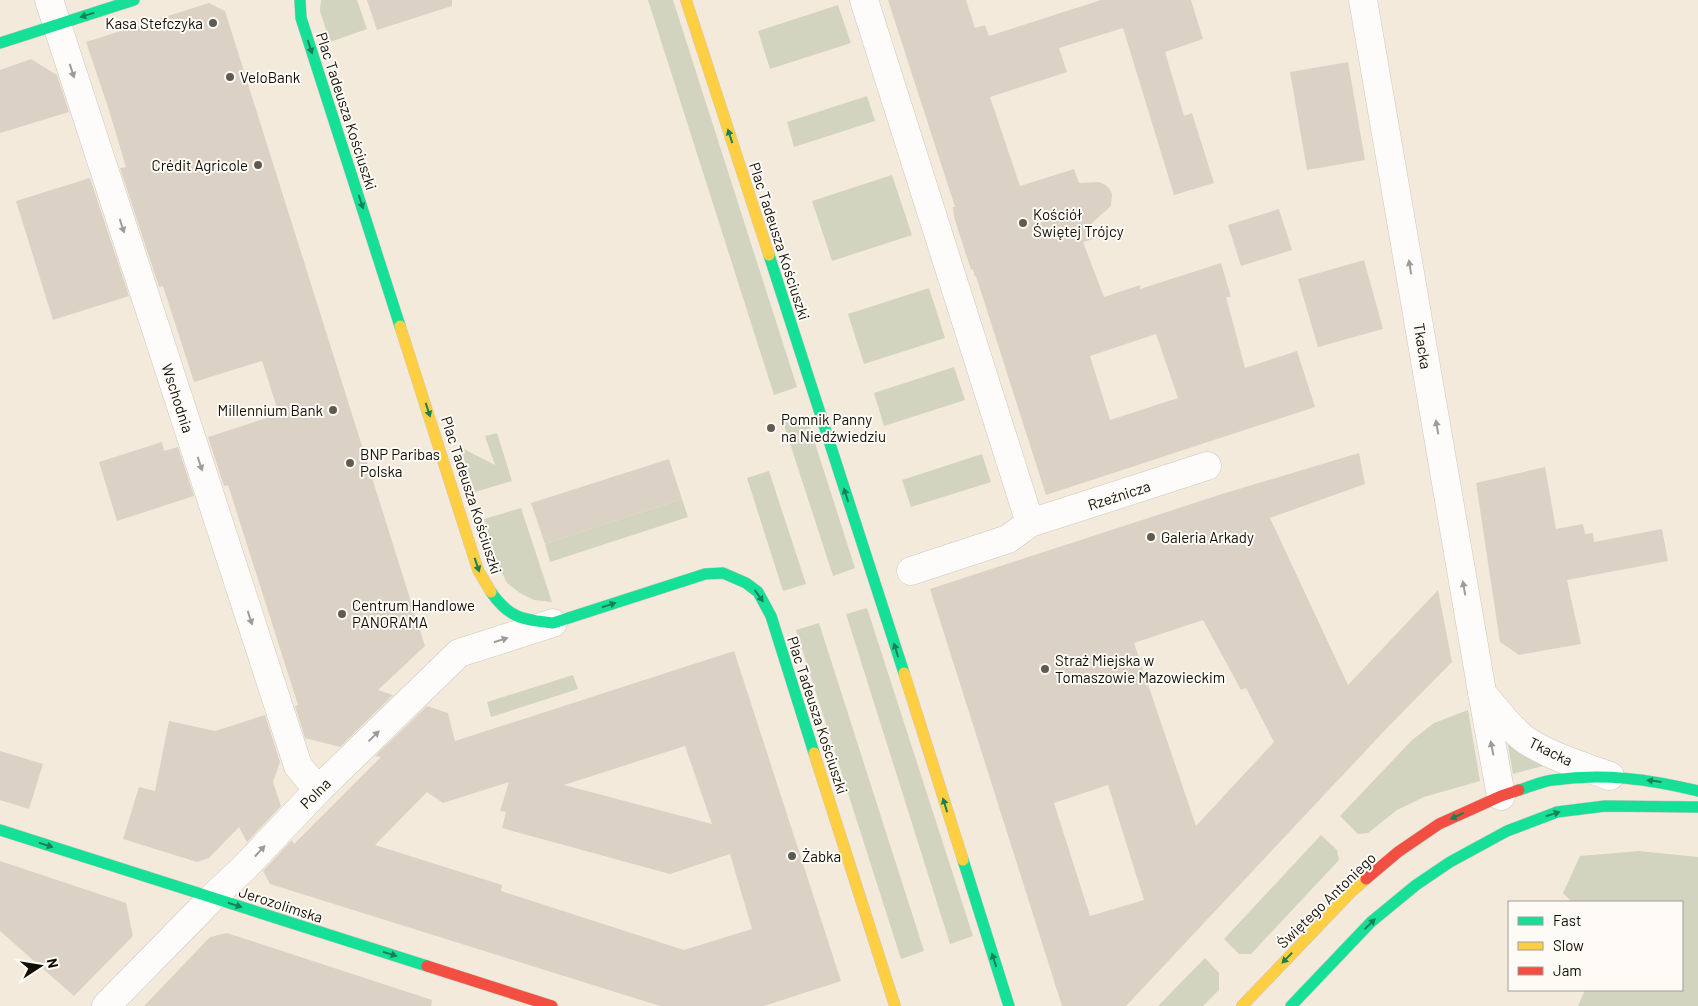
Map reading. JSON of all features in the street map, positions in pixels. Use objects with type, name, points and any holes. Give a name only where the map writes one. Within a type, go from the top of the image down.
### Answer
[{"type":"street","points":[[0,44],[53,12],[134,0]]},
{"type":"street","name":"Plac Tadeusza Kościuszki","points":[[300,0],[301,18],[478,570],[489,589],[505,609],[528,621],[553,622],[705,574],[723,573],[746,583],[758,592],[771,616],[895,1006]]},
{"type":"street","name":"Plac Tadeusza Kościuszki","points":[[686,0],[875,583],[1009,1006]]},
{"type":"street","points":[[864,0],[1030,523]]},
{"type":"street","name":"Tkacka","points":[[1363,0],[1501,796]]},
{"type":"street","name":"Wschodnia","points":[[53,12],[298,766],[318,790]]},
{"type":"street","name":"Rzeźnicza","points":[[911,571],[1008,539],[1030,523],[1207,466]]},
{"type":"street","name":"Polna","points":[[106,1006],[244,868],[318,790],[460,653],[553,622]]},
{"type":"street","name":"Tkacka","points":[[1482,692],[1503,718],[1527,740],[1566,760],[1610,776]]},
{"type":"street","name":"Świętego Antoniego","points":[[1242,1006],[1350,893],[1398,852],[1439,824],[1501,796],[1551,780],[1610,776],[1662,782],[1698,791]]},
{"type":"street","points":[[1292,1006],[1371,922],[1416,885],[1450,862],[1507,831],[1557,812],[1605,806],[1698,807]]},
{"type":"street","name":"Jerozolimska","points":[[0,830],[552,1006]]},
{"type":"green space","points":[[321,0],[357,0],[367,29],[330,42],[320,11]]},
{"type":"green space","points":[[648,0],[673,0],[797,387],[774,395]]},
{"type":"green space","points":[[838,5],[851,43],[770,69],[758,31]]},
{"type":"green space","points":[[867,96],[875,121],[794,147],[787,122]]},
{"type":"green space","points":[[892,175],[912,235],[832,261],[812,201]]},
{"type":"green space","points":[[929,288],[945,338],[864,364],[848,314]]},
{"type":"green space","points":[[954,367],[965,400],[884,426],[874,393]]},
{"type":"green space","points":[[806,415],[855,568],[833,576],[783,422]]},
{"type":"green space","points":[[497,433],[512,481],[475,492],[460,447],[495,465],[485,436]]},
{"type":"green space","points":[[982,454],[991,482],[911,507],[902,480]]},
{"type":"green space","points":[[769,471],[806,584],[783,591],[747,478]]},
{"type":"green space","points":[[682,499],[688,517],[550,562],[545,544]]},
{"type":"green space","points":[[521,508],[552,602],[534,600],[520,593],[507,583],[498,565],[484,519]]},
{"type":"green space","points":[[867,608],[973,936],[950,944],[846,614]]},
{"type":"green space","points":[[819,623],[924,951],[901,959],[796,630]]},
{"type":"green space","points":[[573,675],[578,689],[491,717],[487,702]]},
{"type":"green space","points":[[1468,710],[1480,781],[1424,797],[1397,810],[1368,833],[1358,834],[1340,816],[1412,740],[1434,723]]},
{"type":"green space","points":[[1506,734],[1551,764],[1513,774]]},
{"type":"green space","points":[[1321,835],[1337,850],[1339,860],[1251,954],[1239,954],[1224,939]]},
{"type":"green space","points":[[1639,851],[1698,857],[1698,1006],[1578,1006],[1585,991],[1683,991],[1683,901],[1571,901],[1563,893],[1580,856]]},
{"type":"green space","points":[[1205,958],[1219,973],[1219,990],[1203,1006],[1158,1006]]},
{"type":"building","points":[[367,0],[452,0],[452,6],[377,30]]},
{"type":"building","points":[[888,0],[966,0],[975,28],[985,25],[989,36],[1101,0],[1191,0],[1203,39],[1165,52],[1184,116],[1192,113],[1214,183],[1174,195],[1123,28],[1059,48],[1067,72],[990,97],[1020,186],[1074,169],[1079,183],[1098,182],[1109,188],[1112,194],[1111,206],[1092,223],[1097,238],[1083,242],[1104,297],[1140,285],[1140,289],[1221,263],[1231,297],[1226,297],[1245,368],[1297,351],[1315,407],[1046,495],[976,276],[973,269],[971,270],[954,217],[953,207],[955,207]],"holes":[[[1156,334],[1178,398],[1110,420],[1090,356]]]},
{"type":"building","points":[[209,3],[225,11],[425,646],[378,690],[393,695],[340,747],[305,738],[295,706],[298,705],[228,485],[224,486],[208,437],[279,414],[262,361],[194,382],[163,286],[159,287],[120,168],[126,167],[86,42]]},
{"type":"building","points":[[31,59],[57,75],[69,112],[0,133],[0,70]]},
{"type":"building","points":[[1348,62],[1365,160],[1307,170],[1290,72]]},
{"type":"building","points":[[90,178],[129,296],[53,320],[16,201]]},
{"type":"building","points":[[1279,209],[1292,250],[1241,266],[1228,225]]},
{"type":"building","points":[[1364,260],[1383,329],[1318,347],[1298,279]]},
{"type":"building","points":[[162,442],[164,451],[178,447],[194,496],[117,521],[99,462]]},
{"type":"building","points":[[1359,453],[1365,484],[1270,518],[1348,685],[1438,590],[1452,662],[1387,728],[1126,1006],[1062,1006],[930,589],[1222,494]],"holes":[[[1203,620],[1241,690],[1246,688],[1274,742],[1196,826],[1134,643]],[[1108,785],[1144,900],[1090,916],[1054,803]]]},
{"type":"building","points":[[669,459],[682,499],[545,544],[531,503]]},
{"type":"building","points":[[1545,467],[1556,529],[1583,524],[1585,534],[1593,533],[1594,542],[1662,529],[1668,561],[1567,580],[1581,644],[1519,655],[1500,642],[1476,483]]},
{"type":"building","points":[[734,651],[841,981],[764,1006],[660,1006],[270,884],[263,871],[292,840],[294,844],[381,757],[375,756],[427,706],[448,713],[455,741]],"holes":[[[685,746],[712,824],[564,785]],[[509,782],[500,811],[506,812],[502,828],[670,874],[730,854],[752,929],[684,950],[501,891],[502,885],[375,845],[427,792],[443,803]]]},
{"type":"building","points":[[265,715],[280,762],[273,782],[281,806],[247,842],[239,827],[209,858],[197,862],[123,839],[139,787],[155,791],[169,721],[215,731]]},
{"type":"building","points":[[0,751],[43,764],[29,809],[0,800]]},
{"type":"building","points":[[0,861],[126,903],[133,936],[74,996],[0,931]]},
{"type":"building","points":[[227,933],[432,1000],[431,1006],[144,1006],[210,937]]},
{"type":"traffic: fast","points":[[0,43],[134,0]]},
{"type":"traffic: fast","points":[[300,0],[301,18],[400,326]]},
{"type":"traffic: fast","points":[[769,255],[904,673]]},
{"type":"traffic: fast","points":[[491,592],[504,607],[517,616],[533,621],[553,623],[705,574],[723,573],[746,583],[758,592],[771,616],[814,753]]},
{"type":"traffic: fast","points":[[1519,790],[1549,781],[1608,777],[1644,780],[1698,791]]},
{"type":"traffic: fast","points":[[1291,1006],[1371,922],[1416,885],[1450,862],[1507,831],[1557,812],[1605,806],[1698,807]]},
{"type":"traffic: fast","points":[[0,830],[427,966]]},
{"type":"traffic: fast","points":[[963,860],[1009,1006]]},
{"type":"traffic: slow","points":[[686,0],[769,255]]},
{"type":"traffic: slow","points":[[400,326],[478,570],[491,592]]},
{"type":"traffic: slow","points":[[904,673],[963,860]]},
{"type":"traffic: slow","points":[[814,753],[895,1006]]},
{"type":"traffic: slow","points":[[1242,1006],[1350,893],[1366,879]]},
{"type":"traffic: jam","points":[[1366,879],[1398,852],[1439,824],[1501,796],[1519,790]]},
{"type":"traffic: jam","points":[[427,966],[552,1006]]},
{"type":"place","name":"Kasa Stefczyka","points":[[213,23]]},
{"type":"place","name":"VeloBank","points":[[230,77]]},
{"type":"place","name":"Crédit Agricole","points":[[258,165]]},
{"type":"place","name":"Kościół Świętej Trójcy","points":[[1023,223]]},
{"type":"place","name":"Millennium Bank","points":[[333,410]]},
{"type":"place","name":"Pomnik Panny na Niedźwiedziu","points":[[771,428]]},
{"type":"place","name":"BNP Paribas Polska","points":[[350,463]]},
{"type":"place","name":"Galeria Arkady","points":[[1151,537]]},
{"type":"place","name":"Centrum Handlowe PANORAMA","points":[[342,614]]},
{"type":"place","name":"Straż Miejska w Tomaszowie Mazowieckim","points":[[1045,669]]},
{"type":"place","name":"Żabka","points":[[792,856]]}]
